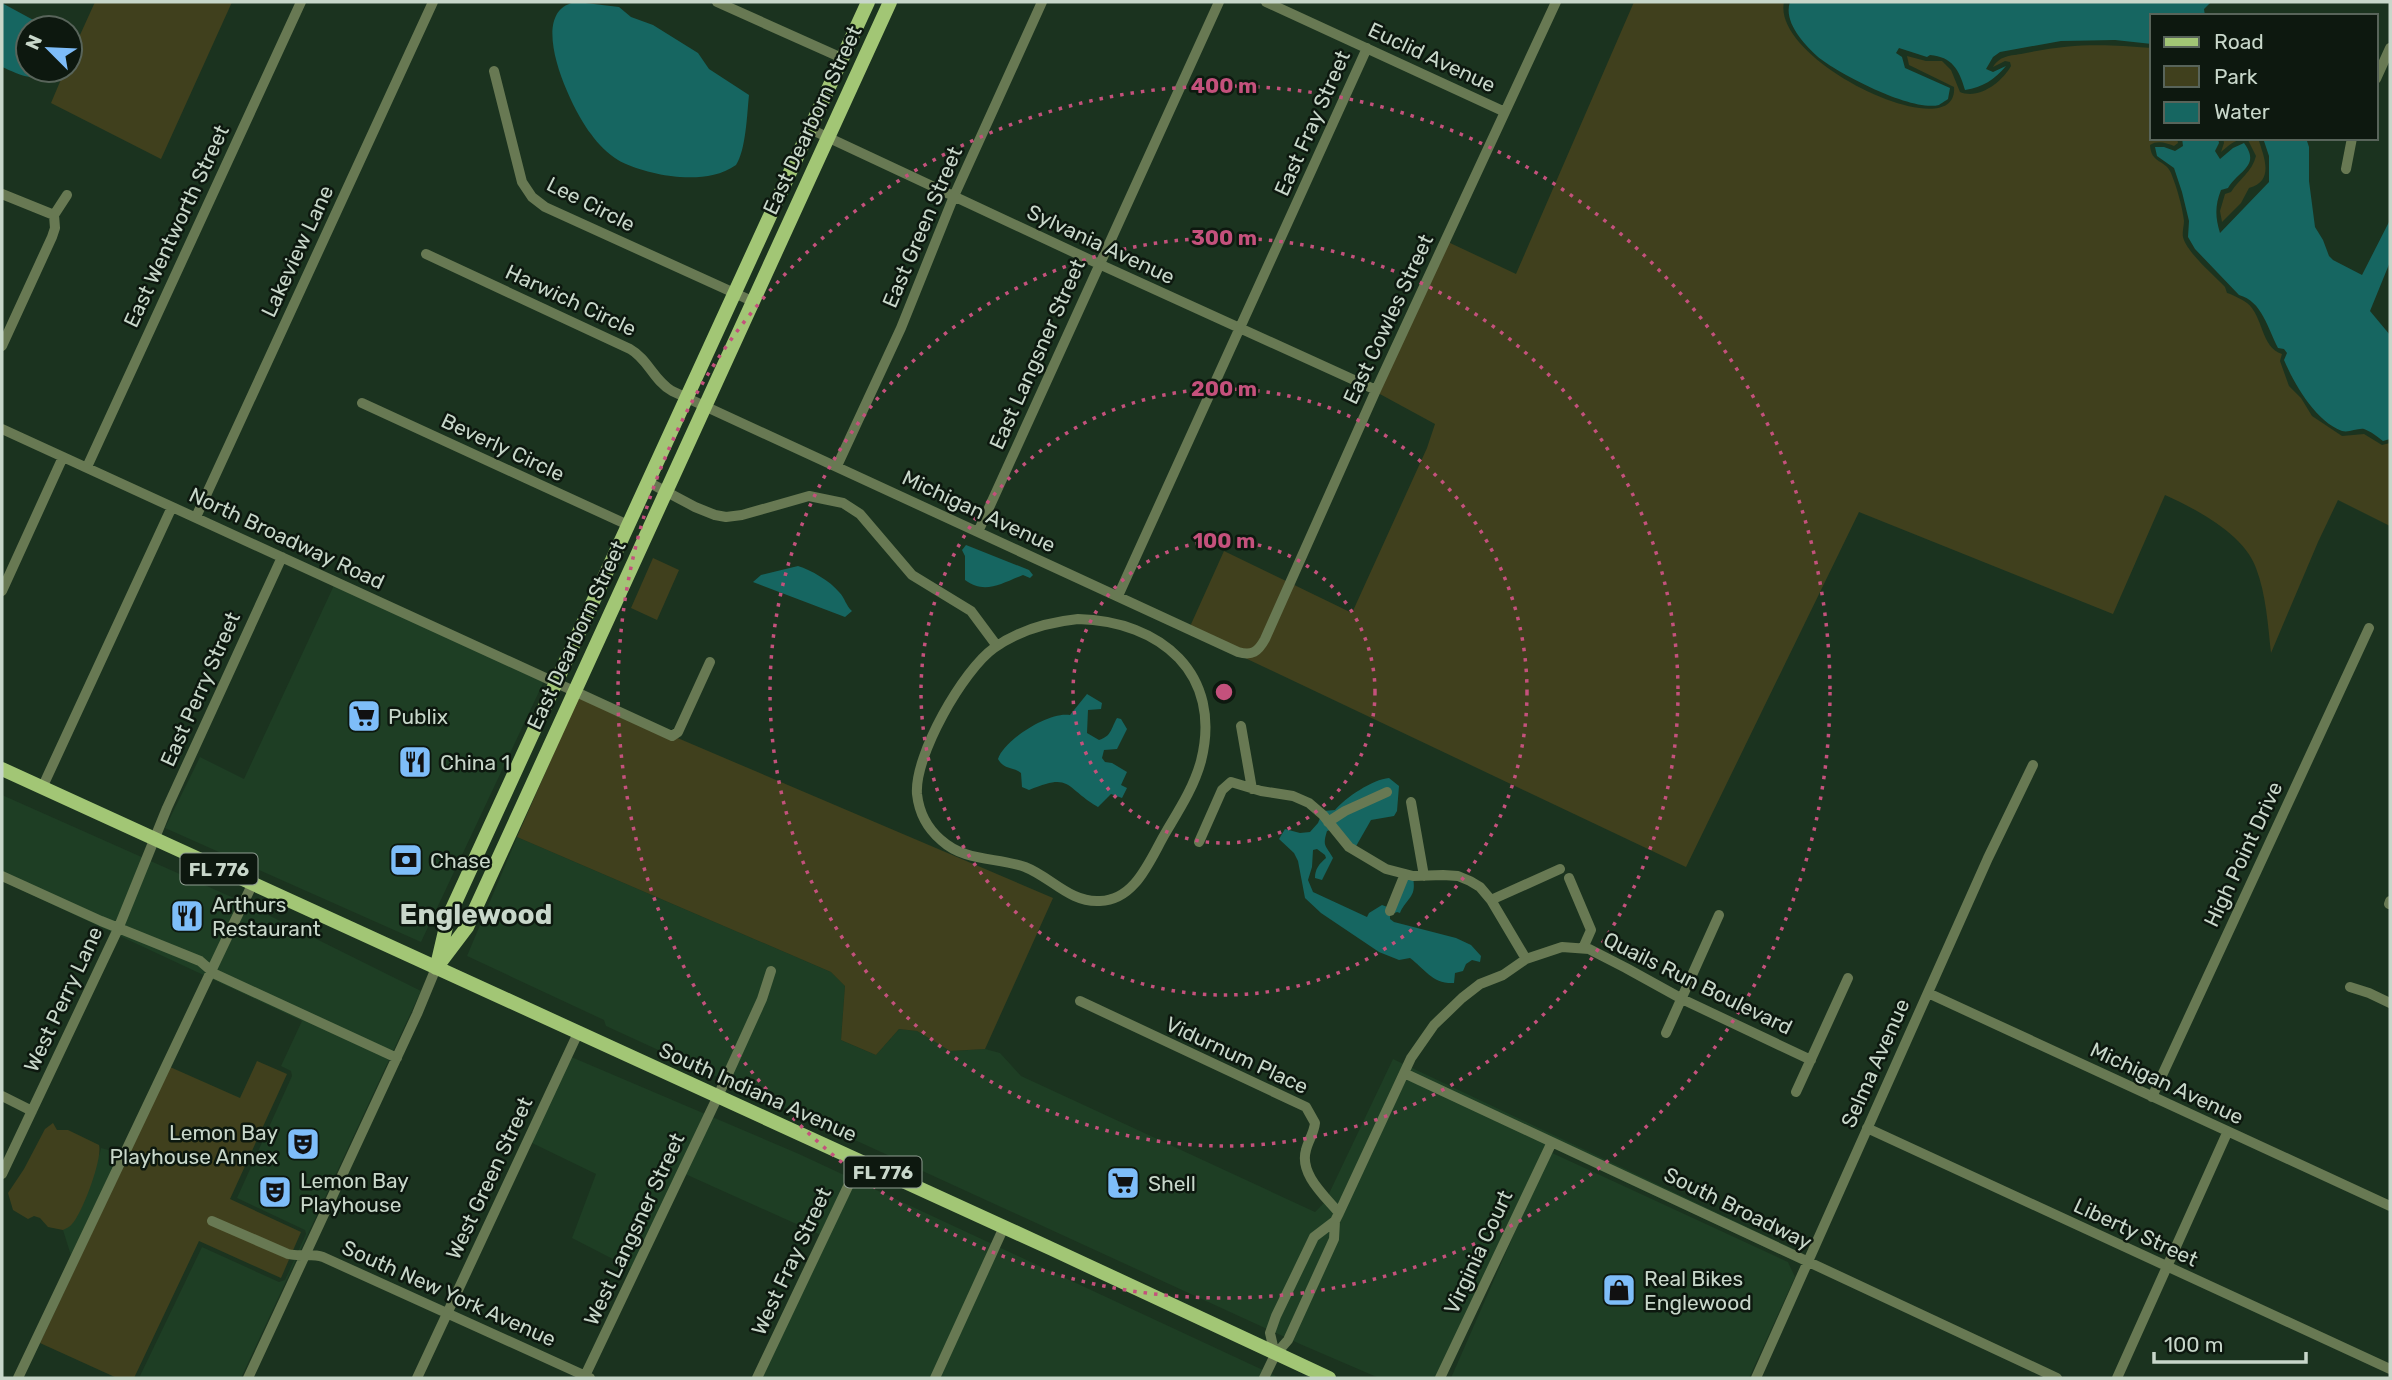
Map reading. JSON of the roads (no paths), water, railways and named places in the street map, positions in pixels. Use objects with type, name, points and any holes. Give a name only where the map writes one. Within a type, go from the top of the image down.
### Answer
[{"type":"main road","name":"East Dearborn Street","points":[[436,968],[448,919],[868,2]]},
{"type":"main road","name":"East Dearborn Street","points":[[436,968],[467,927],[890,2]]},
{"type":"main road","name":"FL 776","points":[[2,769],[436,968]]},
{"type":"main road","name":"South Indiana Avenue","points":[[436,968],[1329,1378]]},
{"type":"street","name":"East Wentworth Street","points":[[87,467],[301,2]]},
{"type":"street","name":"Lakeview Lane","points":[[196,517],[433,2]]},
{"type":"street","points":[[717,2],[842,58]]},
{"type":"street","name":"East Green Street","points":[[837,466],[905,318],[954,196],[1042,2]]},
{"type":"street","name":"East Langsner Street","points":[[978,531],[1219,2]]},
{"type":"street","name":"Euclid Avenue","points":[[1266,2],[1504,112]]},
{"type":"street","name":"East Cowles Street","points":[[1255,652],[1265,639],[1376,390],[1556,2]]},
{"type":"street","name":"East Fray Street","points":[[1118,596],[1367,48]]},
{"type":"street","points":[[2378,75],[2390,48]]},
{"type":"street","name":"Lee Circle","points":[[494,71],[521,178],[533,197],[545,207],[752,302]]},
{"type":"street","name":"Sylvania Avenue","points":[[810,129],[1376,390]]},
{"type":"street","points":[[2346,169],[2352,140]]},
{"type":"street","points":[[2,194],[54,215]]},
{"type":"street","points":[[2,344],[52,237],[55,228],[54,215],[67,195]]},
{"type":"street","name":"Harwich Circle","points":[[426,254],[630,349],[645,360],[667,388],[687,398]]},
{"type":"street","name":"Michigan Avenue","points":[[687,398],[1238,652],[1255,652]]},
{"type":"street","name":"Beverly Circle","points":[[362,403],[628,525]]},
{"type":"street","name":"North Broadway Road","points":[[2,429],[672,736],[678,732],[710,662]]},
{"type":"street","points":[[2,591],[63,457]]},
{"type":"street","points":[[648,482],[695,507],[726,517],[809,496],[843,503],[860,514],[912,575],[971,611],[997,646]]},
{"type":"street","points":[[42,788],[172,507]]},
{"type":"street","name":"East Perry Street","points":[[156,839],[167,807],[282,556]]},
{"type":"street","points":[[1078,619],[1111,622],[1141,631],[1161,642],[1183,661],[1194,676],[1203,703],[1205,721],[1204,746],[1197,773],[1139,878],[1123,895],[1105,901],[1082,900],[1032,870],[1009,862],[967,855],[941,840],[927,825],[922,814],[917,785],[925,754],[964,680],[982,658],[997,646],[1024,632],[1061,621],[1078,619]]},
{"type":"street","name":"High Point Drive","points":[[2152,1097],[2369,628]]},
{"type":"street","points":[[1241,726],[1252,789]]},
{"type":"street","name":"Selma Avenue","points":[[1756,1378],[1988,858],[2033,765]]},
{"type":"street","points":[[1199,842],[1222,790],[1231,782],[1300,798],[1317,809],[1357,853],[1386,869],[1424,876],[1458,876],[1480,887],[1491,900],[1526,959]]},
{"type":"street","points":[[1328,822],[1345,811],[1387,792]]},
{"type":"street","points":[[1411,802],[1424,876]]},
{"type":"street","name":"West Perry Lane","points":[[2,1174],[118,929],[156,839]]},
{"type":"street","points":[[1491,900],[1564,873],[1591,930],[1583,948]]},
{"type":"street","points":[[1390,911],[1405,874]]},
{"type":"street","points":[[2,876],[118,929],[200,961],[215,974],[397,1058]]},
{"type":"street","points":[[18,1378],[252,885]]},
{"type":"street","points":[[1666,1033],[1719,915]]},
{"type":"street","name":"Quails Run Boulevard","points":[[1275,1355],[1288,1340],[1334,1239],[1337,1217],[1420,1042],[1434,1025],[1480,984],[1503,975],[1526,959],[1562,947],[1583,948],[1626,968],[1681,999],[1811,1060]]},
{"type":"street","points":[[248,1378],[436,968]]},
{"type":"street","points":[[718,1096],[762,999],[771,971]]},
{"type":"street","points":[[1796,1092],[1847,978]]},
{"type":"street","points":[[2350,987],[2390,1003]]},
{"type":"street","name":"Michigan Avenue","points":[[1928,993],[2390,1206]]},
{"type":"street","name":"Vidurnum Place","points":[[1080,1002],[1306,1107],[1315,1123],[1305,1152],[1306,1167],[1337,1217]]},
{"type":"street","name":"West Green Street","points":[[417,1378],[579,1033]]},
{"type":"street","name":"South Broadway","points":[[1404,1073],[2057,1378]]},
{"type":"street","points":[[2,1096],[32,1111]]},
{"type":"street","name":"West Langsner Street","points":[[586,1377],[718,1096]]},
{"type":"street","name":"Liberty Street","points":[[1867,1128],[2390,1369]]},
{"type":"street","points":[[2117,1378],[2227,1132]]},
{"type":"street","name":"Virginia Court","points":[[1440,1378],[1552,1142]]},
{"type":"street","name":"West Fray Street","points":[[757,1378],[860,1161]]},
{"type":"street","name":"Quails Run Boulevard","points":[[1275,1355],[1270,1333],[1276,1316],[1314,1237],[1337,1217]]},
{"type":"street","name":"South New York Avenue","points":[[212,1221],[288,1254],[313,1254],[323,1257],[586,1377]]},
{"type":"street","points":[[935,1378],[1004,1227]]},
{"type":"street","points":[[1264,1378],[1275,1355]]},
{"type":"water","points":[[577,2],[619,7],[631,17],[653,25],[698,53],[709,69],[749,95],[744,141],[736,165],[709,176],[665,175],[624,163],[600,145],[573,104],[557,62],[553,41],[554,22],[561,9]]},
{"type":"water","points":[[1790,2],[2211,2],[2204,9],[2205,14],[2150,14],[2150,44],[2115,40],[2061,41],[2000,52],[1993,57],[1986,69],[1993,72],[2006,66],[2002,71],[1983,85],[1965,90],[1957,70],[1949,61],[1899,48],[1896,53],[1902,57],[1905,68],[1950,88],[1947,100],[1939,105],[1927,106],[1876,90],[1818,57],[1792,25]]},
{"type":"water","points":[[2,3],[22,14],[14,14],[14,72],[2,67]]},
{"type":"water","points":[[2182,140],[2218,140],[2215,151],[2220,159],[2244,143],[2249,151],[2249,163],[2219,195],[2216,211],[2220,233],[2269,182],[2269,156],[2264,140],[2307,140],[2315,227],[2333,260],[2362,275],[2390,220],[2390,262],[2370,311],[2390,335],[2390,439],[2383,441],[2364,429],[2342,431],[2323,419],[2300,391],[2284,360],[2287,353],[2278,348],[2259,309],[2247,298],[2239,295],[2195,249],[2188,237],[2189,221],[2174,168],[2157,156],[2155,147],[2175,151],[2183,146]]},
{"type":"water","points":[[966,545],[1029,570],[1033,575],[1030,578],[1023,575],[994,586],[980,587],[972,584],[965,580],[965,556],[962,550]]},
{"type":"water","points":[[798,566],[831,584],[852,611],[845,617],[753,582],[761,575]]},
{"type":"water","points":[[1087,694],[1102,703],[1101,709],[1088,710],[1087,733],[1099,740],[1103,738],[1109,734],[1117,718],[1121,719],[1127,729],[1117,749],[1104,750],[1102,758],[1127,772],[1121,785],[1127,788],[1122,798],[1111,794],[1098,807],[1061,782],[1029,790],[1022,787],[1021,773],[1003,765],[998,759],[1002,751],[1028,728],[1051,718],[1070,715]]},
{"type":"water","points":[[1389,778],[1399,786],[1397,811],[1394,816],[1371,820],[1355,848],[1333,829],[1327,831],[1325,843],[1333,858],[1322,880],[1315,878],[1318,867],[1326,858],[1317,849],[1313,850],[1308,880],[1313,892],[1367,917],[1382,905],[1390,908],[1402,877],[1413,878],[1412,894],[1400,913],[1390,915],[1390,919],[1471,945],[1481,956],[1480,962],[1472,960],[1466,964],[1463,971],[1455,973],[1454,983],[1434,978],[1410,958],[1399,960],[1379,952],[1321,913],[1305,898],[1298,861],[1294,853],[1279,839],[1285,829],[1300,833],[1310,832],[1323,811],[1335,810],[1360,790]]},
{"type":"place","name":"Publix","points":[[364,716]]},
{"type":"place","name":"China 1","points":[[415,762]]},
{"type":"place","name":"Chase","points":[[406,860]]},
{"type":"place","name":"Arthurs Restaurant","points":[[187,916]]},
{"type":"place","name":"Lemon Bay Playhouse Annex","points":[[303,1144]]},
{"type":"place","name":"Shell","points":[[1123,1183]]},
{"type":"place","name":"Lemon Bay Playhouse","points":[[275,1192]]},
{"type":"place","name":"Real Bikes Englewood","points":[[1619,1290]]},
{"type":"district","name":"Englewood","points":[[476,914]]}]
